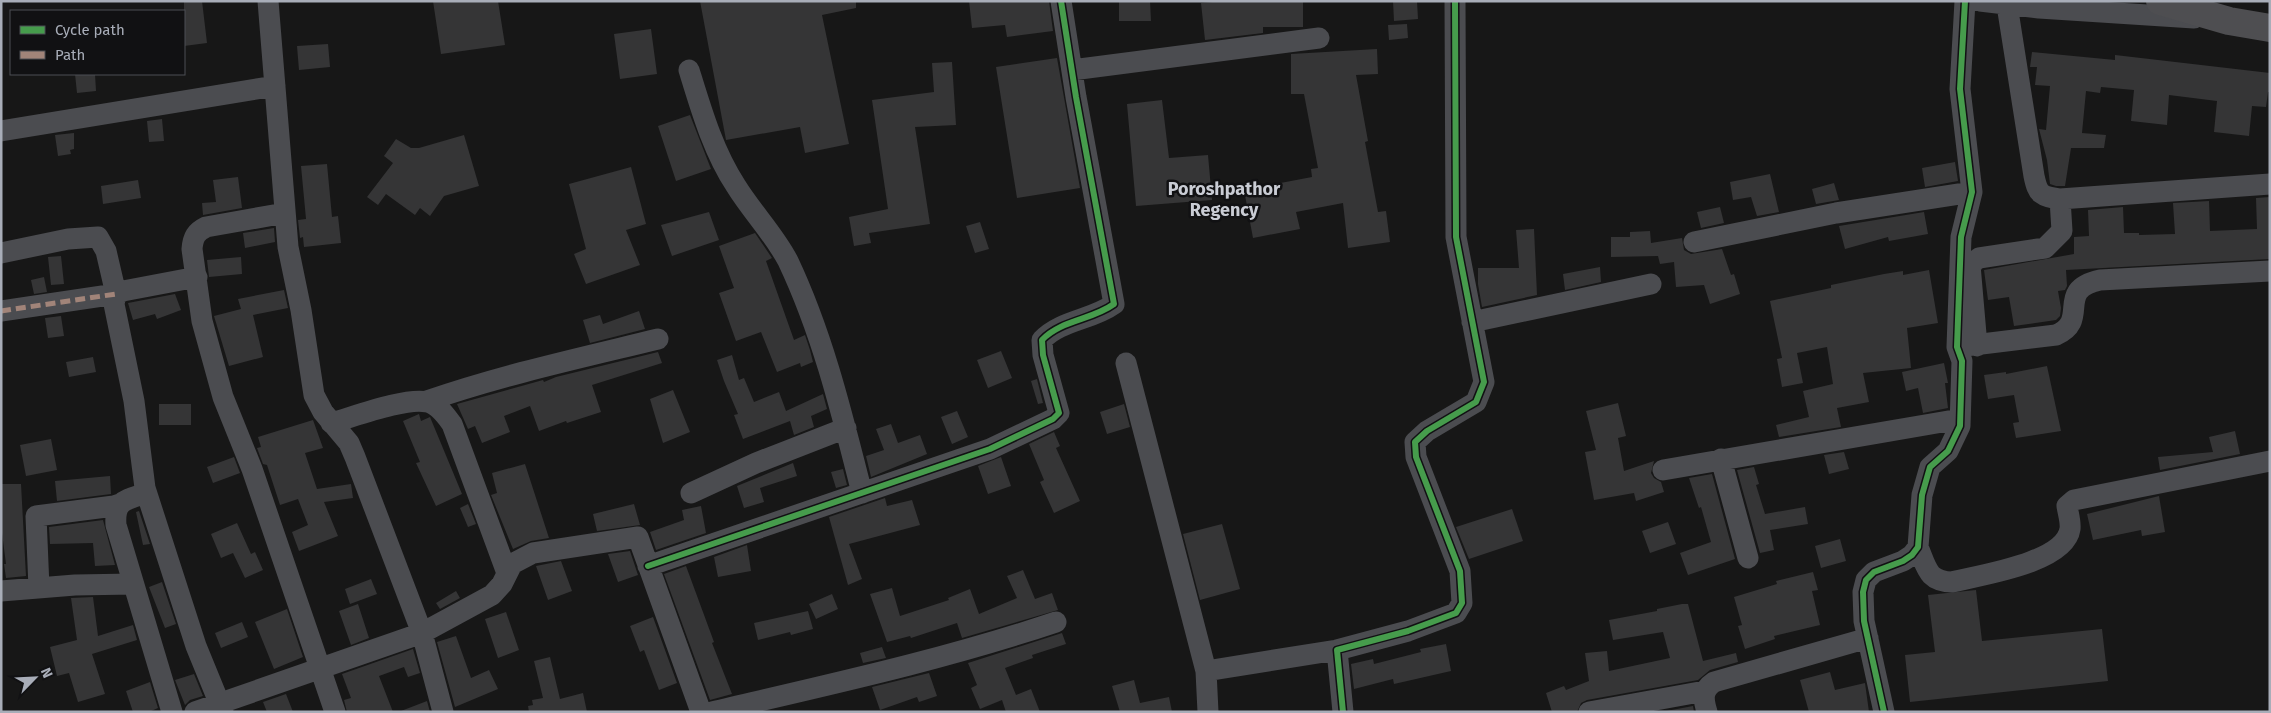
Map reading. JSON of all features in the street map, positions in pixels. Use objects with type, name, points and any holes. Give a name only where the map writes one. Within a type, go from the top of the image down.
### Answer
[{"type":"highway","points":[[2160,1],[2229,21],[2270,28]]},
{"type":"street","points":[[268,1],[288,247],[301,310],[314,395],[331,423],[349,443],[405,583],[422,633],[443,712]]},
{"type":"street","points":[[648,566],[990,449],[1053,420],[1059,413],[1043,355],[1042,340],[1050,331],[1105,310],[1114,304],[1061,1]]},
{"type":"street","points":[[1206,671],[1337,650],[1408,631],[1456,613],[1462,603],[1460,571],[1416,457],[1415,442],[1427,430],[1476,402],[1482,392],[1484,382],[1456,237],[1455,1]]},
{"type":"street","points":[[1965,1],[1960,89],[1972,192],[1961,237],[1967,346]]},
{"type":"street","points":[[1980,1],[2007,5],[2138,8],[2229,21]]},
{"type":"street","points":[[2007,5],[2036,189],[2044,196],[2060,199],[2270,184]]},
{"type":"street","points":[[1072,70],[1319,38]]},
{"type":"street","points":[[689,70],[705,121],[723,162],[735,184],[776,241],[788,262],[831,372],[862,493]]},
{"type":"street","points":[[1,131],[275,86]]},
{"type":"street","points":[[1694,242],[1836,213],[1972,192]]},
{"type":"street","points":[[2060,199],[2062,230],[2044,248],[1979,258],[1970,265],[1967,346],[1962,361],[1960,426],[1948,451],[1930,468],[1922,495],[1918,547],[1930,575],[1939,582],[1952,582],[2030,562],[2054,552],[2066,540],[2070,529],[2067,506],[2074,500],[2270,461]]},
{"type":"street","points":[[285,213],[206,226],[197,231],[193,239],[192,249],[202,321],[223,397],[252,469],[335,712]]},
{"type":"street","points":[[1,253],[68,238],[98,237],[106,251],[116,294],[114,304],[134,400],[146,493],[196,646],[222,708]]},
{"type":"street","points":[[1967,346],[2056,335],[2065,331],[2071,322],[2076,293],[2087,283],[2100,280],[2270,271]]},
{"type":"street","points":[[1,311],[116,294],[123,290],[196,278]]},
{"type":"street","points":[[1472,322],[1651,284]]},
{"type":"street","points":[[331,423],[407,402],[427,402],[470,386],[539,366],[658,339]]},
{"type":"street","points":[[1126,363],[1206,671],[1208,712]]},
{"type":"street","points":[[427,402],[441,410],[452,424],[507,573]]},
{"type":"street","points":[[1663,470],[1960,419]]},
{"type":"street","points":[[691,494],[756,463],[846,428]]},
{"type":"street","points":[[1721,459],[1748,558]]},
{"type":"street","points":[[39,588],[36,516],[114,506],[146,493]]},
{"type":"street","points":[[120,504],[116,510],[116,525],[172,712]]},
{"type":"street","points":[[195,712],[222,708],[320,668],[422,633],[492,595],[502,584],[512,564],[533,553],[638,537],[700,712]]},
{"type":"street","points":[[1884,712],[1864,621],[1863,592],[1866,580],[1882,568],[1903,561],[1912,555],[1918,547]]},
{"type":"street","points":[[1,591],[75,585],[133,584]]},
{"type":"street","points":[[712,712],[949,655],[990,644],[1056,622]]},
{"type":"street","points":[[1707,712],[1705,691],[1706,687],[1714,682],[1868,638]]},
{"type":"street","points":[[1337,650],[1343,712]]},
{"type":"street","points":[[1589,712],[1705,691]]},
{"type":"building","points":[[184,1],[202,1],[207,43],[185,46]]},
{"type":"building","points":[[433,1],[498,1],[505,45],[441,54]]},
{"type":"building","points":[[700,1],[856,1],[856,8],[822,15],[849,144],[805,153],[800,127],[726,140]]},
{"type":"building","points":[[969,1],[1049,1],[1053,31],[1007,37],[1005,25],[972,28]]},
{"type":"building","points":[[1119,1],[1150,1],[1151,21],[1119,21]]},
{"type":"building","points":[[1224,1],[1303,1],[1303,27],[1263,27],[1263,33],[1205,40],[1201,3]]},
{"type":"building","points":[[1393,1],[1417,1],[1418,19],[1394,21]]},
{"type":"building","points":[[1407,24],[1408,38],[1389,40],[1388,25]]},
{"type":"building","points":[[651,29],[657,74],[620,79],[614,34]]},
{"type":"building","points":[[328,44],[330,67],[299,70],[297,46]]},
{"type":"building","points":[[1377,49],[1378,74],[1356,75],[1368,141],[1365,142],[1378,212],[1386,211],[1390,242],[1348,248],[1343,203],[1296,212],[1300,229],[1253,238],[1244,190],[1312,177],[1311,169],[1318,168],[1304,94],[1291,94],[1291,54]]},
{"type":"building","points":[[2032,52],[2115,60],[2115,55],[2270,73],[2270,92],[2268,92],[2266,107],[2252,106],[2249,136],[2214,132],[2217,101],[2169,95],[2167,125],[2131,121],[2134,90],[2101,87],[2100,93],[2086,91],[2082,133],[2106,135],[2104,148],[2071,148],[2065,186],[2056,186],[2050,184],[2047,160],[2039,129],[2046,130],[2050,86],[2035,85],[2037,67],[2030,67]]},
{"type":"building","points":[[1057,58],[1080,188],[1017,198],[996,67]]},
{"type":"building","points":[[952,62],[956,125],[915,127],[930,224],[869,233],[871,243],[854,246],[849,217],[888,209],[872,100],[934,92],[932,63]]},
{"type":"building","points":[[75,75],[95,75],[96,91],[77,93]]},
{"type":"building","points":[[1162,100],[1169,158],[1208,155],[1212,200],[1136,206],[1127,104]]},
{"type":"building","points":[[690,115],[711,169],[676,181],[658,126]]},
{"type":"building","points":[[162,119],[164,141],[149,142],[147,121]]},
{"type":"building","points":[[74,133],[74,149],[70,150],[71,154],[58,156],[55,135]]},
{"type":"building","points":[[464,135],[479,186],[444,196],[430,216],[420,208],[415,215],[386,194],[378,205],[367,197],[393,163],[384,156],[396,139],[411,148],[419,148]]},
{"type":"building","points":[[1955,162],[1958,181],[1925,187],[1922,168]]},
{"type":"building","points":[[327,164],[332,217],[338,216],[341,243],[304,247],[303,237],[300,238],[298,220],[306,219],[301,166]]},
{"type":"building","points":[[631,167],[646,224],[626,230],[640,265],[586,284],[574,254],[586,249],[569,184]]},
{"type":"building","points":[[1770,174],[1779,212],[1757,216],[1751,197],[1733,200],[1730,182]]},
{"type":"building","points":[[238,177],[242,208],[203,215],[202,203],[216,202],[213,180]]},
{"type":"building","points":[[138,180],[141,198],[103,204],[101,186]]},
{"type":"building","points":[[1834,183],[1839,200],[1816,204],[1812,189]]},
{"type":"building","points":[[2270,197],[2270,259],[2066,270],[2067,286],[2065,290],[2058,291],[2061,308],[2060,316],[2056,320],[2014,326],[2009,297],[1988,300],[1984,270],[2074,254],[2074,237],[2089,236],[2088,210],[2123,207],[2124,233],[2139,233],[2139,235],[2175,234],[2173,203],[2209,201],[2210,231],[2257,229],[2256,198]]},
{"type":"building","points":[[1720,207],[1724,223],[1701,228],[1697,212]]},
{"type":"building","points":[[709,212],[719,240],[672,256],[661,225]]},
{"type":"building","points":[[1924,212],[1928,234],[1889,241],[1888,237],[1845,249],[1839,226]]},
{"type":"building","points":[[980,222],[989,249],[975,253],[966,226]]},
{"type":"building","points":[[274,228],[275,242],[245,248],[243,233]]},
{"type":"building","points":[[1534,229],[1537,295],[1482,307],[1478,284],[1478,268],[1519,268],[1516,230]]},
{"type":"building","points":[[1650,231],[1651,243],[1682,238],[1684,250],[1691,254],[1722,249],[1731,275],[1734,274],[1740,294],[1710,304],[1704,285],[1676,287],[1674,262],[1660,264],[1658,256],[1611,257],[1611,237],[1630,237],[1630,232]]},
{"type":"building","points":[[755,233],[772,258],[766,261],[794,340],[805,335],[813,362],[801,367],[800,363],[777,372],[761,332],[736,341],[719,293],[734,288],[719,246]]},
{"type":"building","points":[[61,256],[64,284],[51,285],[48,257]]},
{"type":"building","points":[[241,257],[242,274],[209,277],[207,260]]},
{"type":"building","points":[[1600,267],[1601,282],[1565,290],[1563,274]]},
{"type":"building","points":[[1929,270],[1938,323],[1907,328],[1911,368],[1863,373],[1869,402],[1837,408],[1841,427],[1779,437],[1776,425],[1809,417],[1803,391],[1833,384],[1827,347],[1797,353],[1803,383],[1782,387],[1777,359],[1782,358],[1770,301],[1831,288],[1831,285],[1884,274],[1903,271],[1903,275]]},
{"type":"building","points":[[44,277],[47,292],[34,294],[31,280]]},
{"type":"building","points":[[284,290],[288,308],[253,315],[263,357],[229,366],[214,316],[241,309],[238,299]]},
{"type":"building","points":[[175,294],[181,310],[157,319],[155,314],[133,320],[128,303]]},
{"type":"building","points":[[639,311],[645,329],[590,343],[583,320],[600,315],[603,324]]},
{"type":"building","points":[[61,316],[64,336],[48,338],[45,318]]},
{"type":"building","points":[[1001,351],[1012,378],[988,388],[977,360]]},
{"type":"building","points":[[658,352],[662,363],[592,385],[601,412],[567,423],[566,421],[539,431],[530,406],[504,416],[510,432],[482,443],[475,426],[468,429],[457,404],[543,380],[544,382],[556,377]]},
{"type":"building","points":[[732,355],[739,380],[744,378],[754,402],[779,392],[786,411],[823,394],[827,409],[811,416],[814,427],[794,435],[790,421],[743,439],[734,415],[738,414],[717,360]]},
{"type":"building","points":[[93,357],[96,372],[69,377],[66,362]]},
{"type":"building","points":[[1944,363],[1948,383],[1945,383],[1948,408],[1923,413],[1918,388],[1906,391],[1902,372]]},
{"type":"building","points":[[2047,366],[2061,431],[2016,438],[2013,423],[2019,422],[2014,395],[1988,399],[1984,375],[2006,372],[2006,374]]},
{"type":"building","points":[[1037,379],[1043,403],[1038,404],[1031,381]]},
{"type":"building","points":[[673,390],[690,432],[663,443],[650,399]]},
{"type":"building","points":[[1618,403],[1626,436],[1618,438],[1624,471],[1654,461],[1651,473],[1654,478],[1661,482],[1664,492],[1636,501],[1634,493],[1594,500],[1585,452],[1596,450],[1586,411]]},
{"type":"building","points":[[159,404],[191,404],[191,425],[159,425]]},
{"type":"building","points":[[1124,404],[1130,427],[1107,434],[1100,412]]},
{"type":"building","points":[[957,411],[968,437],[952,444],[941,417]]},
{"type":"building","points":[[419,414],[421,421],[430,417],[462,494],[436,506],[416,463],[420,462],[403,421]]},
{"type":"building","points":[[313,420],[323,448],[305,453],[317,489],[351,484],[353,498],[324,502],[338,536],[299,551],[292,532],[308,525],[298,499],[280,505],[267,465],[263,464],[257,448],[261,447],[258,437]]},
{"type":"building","points":[[891,424],[898,443],[920,435],[927,454],[871,477],[866,456],[884,450],[876,429]]},
{"type":"building","points":[[2235,431],[2240,454],[2160,470],[2158,457],[2213,452],[2209,437]]},
{"type":"building","points":[[1054,432],[1060,446],[1056,448],[1080,501],[1054,513],[1040,482],[1044,480],[1029,444]]},
{"type":"building","points":[[51,439],[57,470],[26,476],[20,445]]},
{"type":"building","points":[[1844,452],[1849,469],[1829,474],[1824,455]]},
{"type":"building","points":[[234,457],[240,473],[213,483],[207,467]]},
{"type":"building","points":[[1001,457],[1011,486],[988,494],[978,466]]},
{"type":"building","points":[[793,463],[797,476],[760,488],[764,502],[744,508],[737,486]]},
{"type":"building","points":[[525,464],[549,538],[531,541],[513,549],[491,495],[497,493],[492,473]]},
{"type":"building","points":[[1754,467],[1759,484],[1756,485],[1765,514],[1805,507],[1808,524],[1770,530],[1774,550],[1760,553],[1737,470]]},
{"type":"building","points":[[843,469],[847,485],[836,488],[831,472]]},
{"type":"building","points":[[1712,474],[1735,559],[1688,575],[1680,553],[1711,542],[1701,507],[1699,508],[1689,478]]},
{"type":"building","points":[[110,476],[111,494],[57,501],[55,481]]},
{"type":"building","points":[[1,484],[21,484],[26,576],[6,578],[1,525]]},
{"type":"building","points":[[2159,496],[2165,532],[2142,536],[2141,530],[2093,540],[2087,514]]},
{"type":"building","points":[[885,498],[887,506],[912,500],[920,525],[849,544],[862,579],[848,585],[829,517]]},
{"type":"building","points":[[468,504],[476,524],[468,527],[460,508]]},
{"type":"building","points":[[634,504],[640,525],[597,531],[593,514]]},
{"type":"building","points":[[701,506],[706,533],[656,550],[650,532],[684,520],[682,510]]},
{"type":"building","points":[[1512,509],[1523,541],[1469,559],[1456,527]]},
{"type":"building","points":[[139,511],[150,544],[143,545],[136,512]]},
{"type":"building","points":[[103,520],[115,565],[95,566],[93,543],[50,544],[49,527]]},
{"type":"building","points":[[1668,522],[1676,544],[1650,553],[1642,531]]},
{"type":"building","points":[[237,523],[251,554],[255,552],[263,570],[245,578],[233,553],[221,558],[211,534]]},
{"type":"building","points":[[1222,524],[1240,589],[1200,600],[1183,534]]},
{"type":"building","points":[[1840,539],[1846,561],[1821,568],[1815,546]]},
{"type":"building","points":[[747,545],[751,571],[718,577],[714,557]]},
{"type":"building","points":[[630,551],[638,575],[618,582],[608,554]]},
{"type":"building","points":[[561,561],[572,591],[548,600],[536,566]]},
{"type":"building","points":[[686,566],[714,642],[712,643],[732,694],[710,700],[664,574]]},
{"type":"building","points":[[1023,570],[1035,599],[1052,593],[1058,610],[962,638],[957,623],[911,638],[910,636],[887,642],[870,594],[892,588],[900,616],[949,600],[948,598],[970,589],[979,614],[1017,598],[1007,576]]},
{"type":"building","points":[[1813,572],[1818,590],[1812,591],[1820,625],[1774,636],[1775,639],[1745,649],[1738,626],[1742,625],[1734,597],[1777,584],[1776,581]]},
{"type":"building","points":[[371,579],[377,594],[350,604],[345,589]]},
{"type":"building","points":[[162,582],[176,624],[165,628],[149,587]]},
{"type":"building","points":[[1976,590],[1982,641],[2102,629],[2108,681],[1910,702],[1905,655],[1935,652],[1928,595]]},
{"type":"building","points":[[456,591],[460,598],[440,609],[436,603]]},
{"type":"building","points":[[832,594],[838,609],[816,619],[809,604]]},
{"type":"building","points":[[93,597],[98,636],[133,625],[137,640],[92,654],[105,694],[78,702],[69,673],[57,676],[50,647],[77,640],[71,598]]},
{"type":"building","points":[[358,604],[369,638],[351,645],[339,611]]},
{"type":"building","points":[[1688,604],[1703,661],[1736,653],[1738,662],[1710,670],[1698,680],[1587,700],[1581,703],[1577,712],[1552,712],[1546,693],[1564,686],[1566,690],[1589,681],[1585,653],[1607,651],[1609,671],[1670,658],[1663,632],[1613,640],[1609,620]]},
{"type":"building","points":[[287,609],[303,657],[274,669],[255,622]]},
{"type":"building","points":[[808,611],[813,629],[791,635],[790,632],[758,640],[754,623]]},
{"type":"building","points":[[506,612],[519,650],[498,658],[485,619]]},
{"type":"building","points":[[653,617],[677,683],[659,690],[644,650],[640,652],[630,626]]},
{"type":"building","points":[[242,622],[248,637],[221,648],[215,633]]},
{"type":"building","points":[[1062,633],[1066,644],[1032,655],[1033,658],[1005,668],[1016,695],[1031,689],[1040,712],[1006,712],[1002,700],[980,709],[971,688],[977,685],[968,663]]},
{"type":"building","points":[[456,636],[471,678],[489,670],[498,689],[455,707],[437,642]]},
{"type":"building","points":[[1446,644],[1451,671],[1394,684],[1393,679],[1354,689],[1351,664],[1373,659],[1374,664],[1421,652],[1420,649]]},
{"type":"building","points":[[882,647],[886,658],[863,663],[860,653]]},
{"type":"building","points":[[413,649],[420,673],[408,677],[404,667],[379,676],[393,712],[347,712],[344,700],[351,698],[342,674]]},
{"type":"building","points":[[550,657],[560,699],[583,693],[587,712],[529,712],[528,706],[533,705],[532,700],[543,698],[534,661]]},
{"type":"building","points":[[1830,672],[1835,690],[1865,683],[1869,712],[1809,712],[1800,680]]},
{"type":"building","points":[[929,673],[937,696],[919,702],[917,697],[880,710],[872,687]]},
{"type":"building","points":[[194,674],[203,696],[190,700],[185,705],[175,680]]},
{"type":"building","points":[[1134,680],[1140,703],[1169,697],[1172,712],[1120,712],[1112,686]]},
{"type":"building","points":[[150,682],[158,708],[149,712],[133,712],[126,691]]},
{"type":"building","points":[[286,694],[293,712],[267,712],[263,702]]},
{"type":"building","points":[[427,701],[430,712],[401,712],[401,711]]},
{"type":"building","points":[[1693,706],[1694,712],[1661,712]]},
{"type":"marked path","points":[[1,311],[116,294]]},
{"type":"cycle path","points":[[648,566],[990,449],[1053,419],[1059,413],[1043,355],[1042,340],[1058,328],[1096,314],[1114,304],[1076,97],[1061,1]]},
{"type":"cycle path","points":[[1343,712],[1337,650],[1408,631],[1456,613],[1462,603],[1460,571],[1416,457],[1415,442],[1427,431],[1476,402],[1484,382],[1456,237],[1455,1]]},
{"type":"cycle path","points":[[1884,712],[1864,621],[1863,592],[1866,580],[1874,572],[1903,561],[1912,555],[1918,547],[1922,495],[1930,467],[1948,451],[1960,426],[1962,361],[1957,347],[1961,237],[1972,192],[1960,89],[1965,1]]},
{"type":"district","name":"Poroshpathor Regency","points":[[1224,199]]}]
